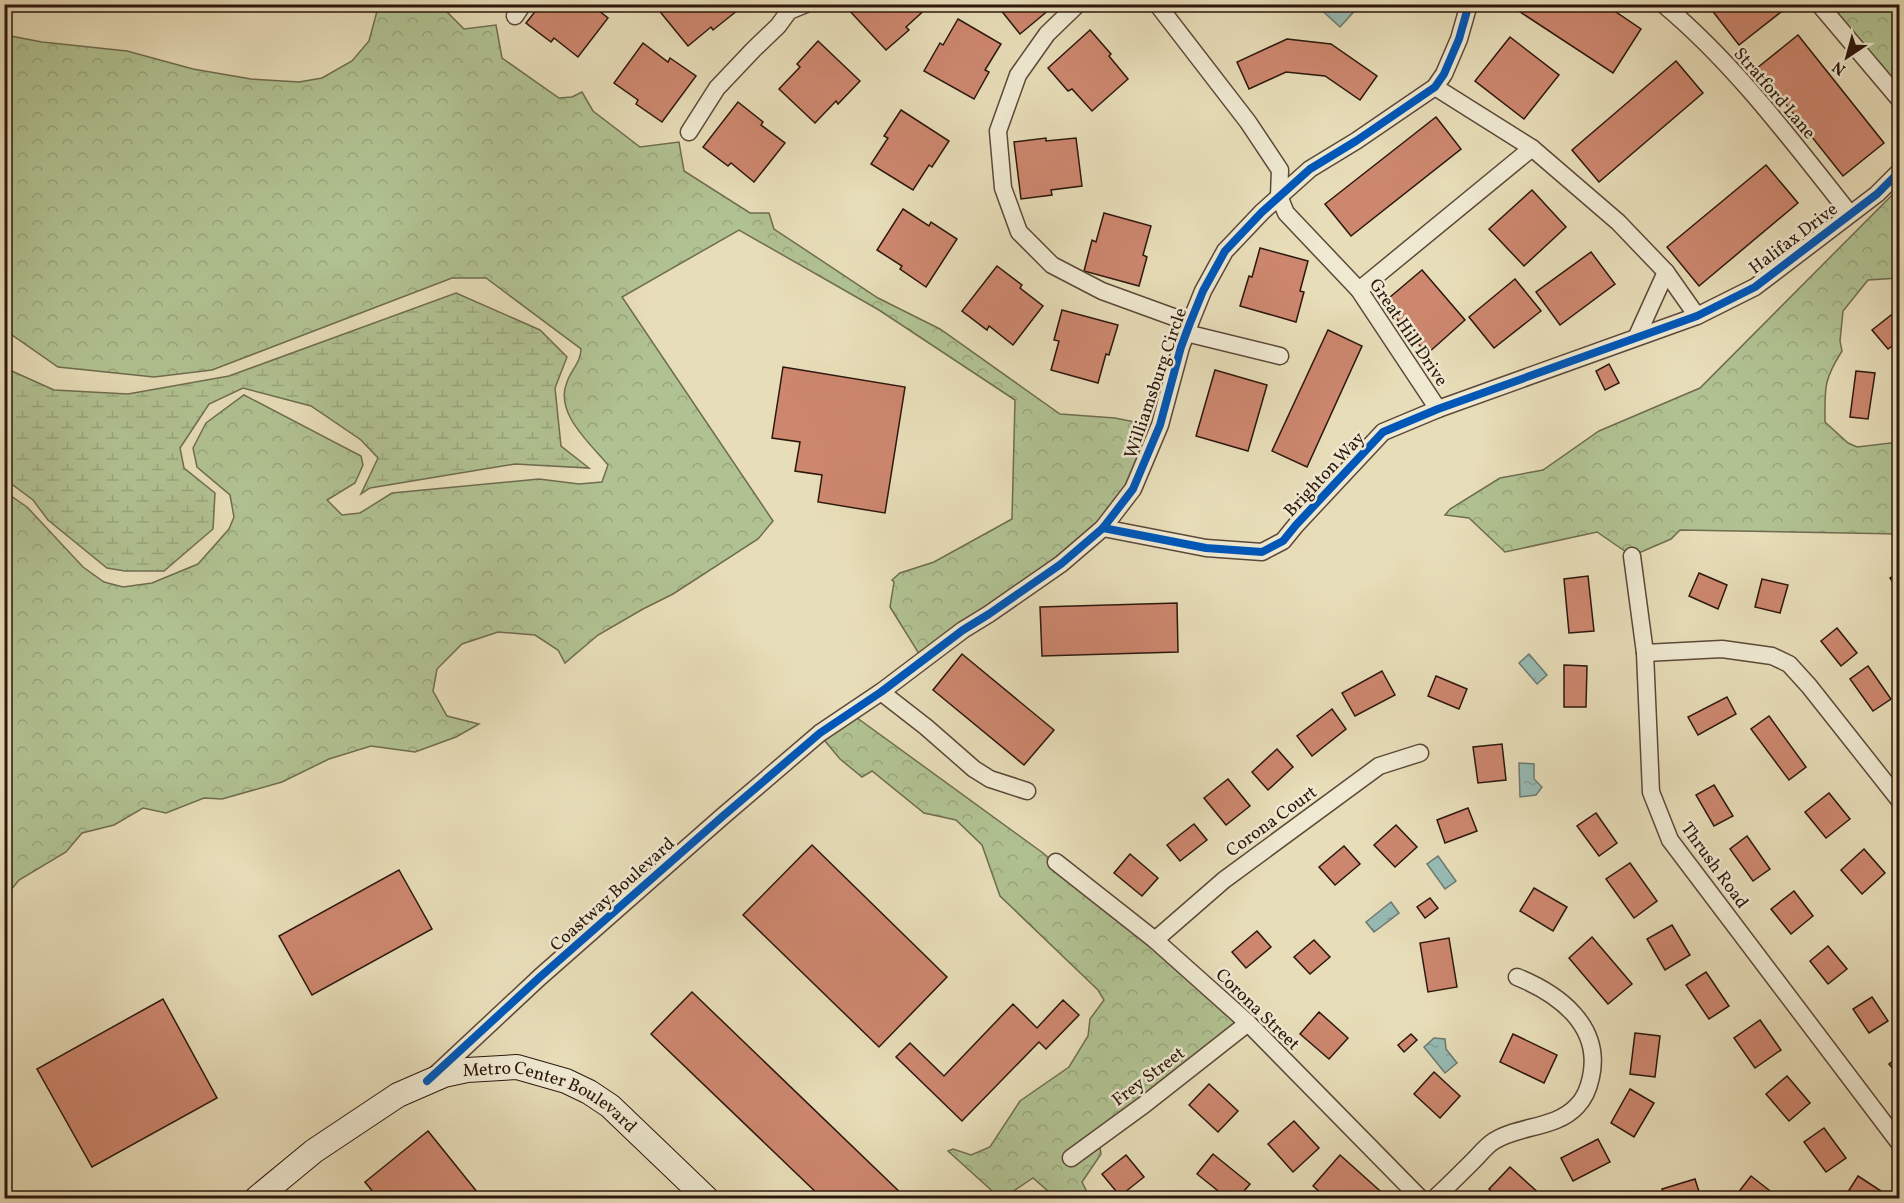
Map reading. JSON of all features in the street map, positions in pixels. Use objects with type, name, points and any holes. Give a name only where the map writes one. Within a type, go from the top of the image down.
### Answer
[{"type":"street","points":[[689,132],[717,88],[778,26],[789,11],[806,4]]},
{"type":"street","points":[[1078,4],[1047,34],[1018,75],[998,131],[1003,188],[1019,232],[1052,265],[1102,291],[1188,328],[1280,356]]},
{"type":"street","points":[[1157,4],[1242,114],[1280,170],[1279,196]]},
{"type":"street","name":"Williamsburg Circle","points":[[820,734],[881,692],[963,630],[1061,564],[1103,528],[1133,489],[1160,425],[1188,328],[1203,291],[1225,251],[1279,196],[1310,170],[1435,87],[1444,74],[1459,39],[1469,4]]},
{"type":"street","name":"Stratford Lane","points":[[1663,4],[1689,26],[1761,103],[1850,214]]},
{"type":"street","points":[[1819,4],[1899,100]]},
{"type":"street","points":[[1435,87],[1532,148],[1618,222],[1666,273],[1697,316]]},
{"type":"street","points":[[1359,290],[1532,148]]},
{"type":"street","name":"Halifax Drive","points":[[1697,316],[1755,287],[1877,194],[1899,171]]},
{"type":"street","name":"Great Hill Drive","points":[[1279,196],[1286,213],[1359,290],[1438,409]]},
{"type":"street","points":[[1637,336],[1666,273]]},
{"type":"street","name":"Brighton Way","points":[[1103,528],[1206,548],[1262,552],[1283,541],[1383,432],[1438,409],[1697,316]]},
{"type":"street","name":"Thrush Road","points":[[1632,556],[1645,653],[1651,792],[1670,840],[1899,1144]]},
{"type":"street","points":[[1645,653],[1722,650],[1772,656],[1789,664],[1809,686],[1899,801]]},
{"type":"street","points":[[881,692],[974,769],[990,779],[1027,791]]},
{"type":"street","name":"Coastway Boulevard","points":[[427,1081],[540,977],[820,734]]},
{"type":"street","name":"Corona Court","points":[[1155,940],[1224,880],[1378,766],[1420,753]]},
{"type":"street","name":"Corona Street","points":[[1056,862],[1155,940],[1248,1023],[1420,1198]]},
{"type":"street","points":[[1435,1198],[1493,1141],[1512,1132],[1556,1120],[1577,1107],[1588,1089],[1593,1068],[1591,1046],[1580,1021],[1557,997],[1517,977]]},
{"type":"street","name":"Frey Street","points":[[1071,1158],[1145,1104],[1248,1023]]},
{"type":"street","name":"Metro Center Boulevard","points":[[257,1198],[314,1151],[398,1095],[427,1081],[467,1070],[517,1067],[566,1081],[590,1092],[610,1106],[704,1198]]},
{"type":"green space","points":[[357,5],[440,5],[464,29],[496,25],[502,58],[559,98],[572,97],[582,92],[593,111],[640,147],[679,142],[684,171],[750,213],[769,213],[774,229],[878,298],[940,329],[1060,414],[1115,418],[1155,426],[1111,518],[921,657],[890,607],[894,582],[892,580],[900,573],[934,562],[1012,519],[1015,400],[879,310],[739,230],[622,297],[773,521],[758,539],[673,594],[598,635],[565,663],[558,650],[535,635],[498,632],[462,644],[437,669],[433,691],[447,716],[479,724],[456,737],[415,752],[371,746],[329,759],[282,782],[222,799],[204,798],[166,813],[143,808],[114,825],[82,833],[66,852],[19,880],[5,897],[5,492],[27,507],[83,567],[104,582],[123,587],[152,583],[198,564],[229,529],[234,517],[230,495],[197,467],[193,448],[206,423],[244,395],[361,456],[363,465],[355,483],[327,500],[342,515],[360,513],[392,493],[539,479],[579,484],[602,482],[608,465],[576,427],[565,405],[564,394],[567,382],[581,349],[486,278],[452,278],[212,370],[154,377],[58,367],[5,330],[5,35],[42,42],[127,51],[193,69],[251,79],[299,82],[322,78],[352,61],[369,41],[377,11],[381,10]]},
{"type":"green space","points":[[1819,5],[1899,5],[1899,105]]},
{"type":"green space","points":[[1899,188],[1899,278],[1868,280],[1843,311],[1840,341],[1842,351],[1831,370],[1826,385],[1825,422],[1848,443],[1857,447],[1899,442],[1899,534],[1680,530],[1671,539],[1632,556],[1597,532],[1505,552],[1469,518],[1445,515],[1450,509],[1500,478],[1543,470],[1599,431],[1700,388]]},
{"type":"green space","points":[[456,293],[540,330],[567,357],[555,388],[561,446],[589,468],[515,464],[370,488],[361,494],[378,458],[361,440],[311,406],[243,388],[209,404],[180,448],[184,468],[215,493],[213,529],[164,571],[125,571],[107,568],[48,520],[33,500],[5,479],[5,368],[54,390],[128,394],[229,376]]},
{"type":"green space","points":[[849,712],[1043,853],[1245,1023],[1099,1141],[1101,1154],[1082,1182],[1090,1198],[1056,1198],[1033,1178],[1000,1198],[948,1151],[953,1149],[971,1155],[990,1147],[1020,1101],[1069,1067],[1088,1036],[1090,1019],[1104,1000],[1098,990],[1000,896],[982,845],[956,820],[924,813],[872,771],[862,777],[840,759],[820,735]]},
{"type":"water","points":[[1316,4],[1360,5],[1340,27]]},
{"type":"water","points":[[1529,654],[1547,675],[1537,684],[1519,663]]},
{"type":"water","points":[[1519,763],[1534,764],[1534,779],[1542,787],[1536,795],[1520,797]]},
{"type":"water","points":[[1438,856],[1456,881],[1445,889],[1427,864]]},
{"type":"water","points":[[1391,902],[1399,913],[1374,932],[1366,922]]},
{"type":"water","points":[[1434,1038],[1445,1039],[1446,1049],[1457,1063],[1445,1073],[1424,1047]]},
{"type":"building","points":[[541,4],[590,4],[608,18],[578,57],[554,38],[551,42],[526,23]]},
{"type":"building","points":[[661,4],[733,4],[738,10],[713,30],[711,27],[688,46],[657,8]]},
{"type":"building","points":[[851,4],[927,4],[929,6],[906,27],[909,30],[886,50],[847,8]]},
{"type":"building","points":[[1001,4],[1056,4],[1020,34],[1000,9],[1003,6]]},
{"type":"building","points":[[1508,4],[1604,4],[1641,29],[1613,73]]},
{"type":"building","points":[[1707,4],[1775,4],[1781,12],[1739,45]]},
{"type":"building","points":[[958,19],[1001,44],[985,70],[989,72],[974,99],[924,71],[940,43],[943,45]]},
{"type":"building","points":[[1090,30],[1111,54],[1109,56],[1128,79],[1092,111],[1072,89],[1068,91],[1048,68]]},
{"type":"building","points":[[1798,35],[1884,143],[1843,176],[1757,68]]},
{"type":"building","points":[[1510,37],[1559,75],[1524,119],[1475,81]]},
{"type":"building","points":[[1287,39],[1331,44],[1377,76],[1360,100],[1325,76],[1286,72],[1249,89],[1237,62]]},
{"type":"building","points":[[818,41],[860,81],[838,104],[836,101],[815,123],[779,89],[800,67],[797,64]]},
{"type":"building","points":[[643,43],[668,62],[670,58],[696,76],[662,122],[636,104],[638,100],[614,83]]},
{"type":"building","points":[[1676,61],[1703,93],[1599,182],[1572,150]]},
{"type":"building","points":[[738,102],[763,122],[761,125],[785,143],[754,182],[731,163],[728,166],[703,147]]},
{"type":"building","points":[[901,110],[949,141],[932,167],[929,165],[913,190],[871,164],[888,138],[884,136]]},
{"type":"building","points":[[1436,117],[1461,149],[1351,236],[1325,204]]},
{"type":"building","points":[[1046,138],[1046,141],[1076,138],[1082,186],[1051,190],[1052,195],[1021,199],[1014,142]]},
{"type":"building","points":[[1766,165],[1798,203],[1699,286],[1667,247]]},
{"type":"building","points":[[1532,190],[1566,227],[1524,266],[1489,229]]},
{"type":"building","points":[[903,209],[929,226],[931,222],[957,239],[926,287],[900,269],[902,266],[877,250]]},
{"type":"building","points":[[1104,213],[1151,226],[1143,255],[1147,257],[1139,286],[1084,271],[1092,240],[1096,242]]},
{"type":"building","points":[[1260,248],[1308,261],[1300,291],[1304,292],[1296,322],[1240,306],[1249,276],[1252,277]]},
{"type":"building","points":[[1591,252],[1615,284],[1560,325],[1536,292]]},
{"type":"building","points":[[997,266],[1022,285],[1020,288],[1043,306],[1013,345],[989,326],[987,330],[962,311]]},
{"type":"building","points":[[1422,270],[1465,320],[1427,354],[1383,303]]},
{"type":"building","points":[[1515,279],[1541,311],[1494,348],[1469,317]]},
{"type":"building","points":[[1900,308],[1900,340],[1888,349],[1872,330]]},
{"type":"building","points":[[1062,310],[1118,325],[1109,355],[1106,354],[1098,383],[1051,370],[1059,341],[1054,340]]},
{"type":"building","points":[[1328,330],[1362,346],[1307,467],[1272,451]]},
{"type":"building","points":[[1609,364],[1619,383],[1605,390],[1596,371]]},
{"type":"building","points":[[783,367],[905,387],[885,513],[818,502],[822,475],[795,471],[800,442],[772,438]]},
{"type":"building","points":[[1215,370],[1267,385],[1248,451],[1196,436]]},
{"type":"building","points":[[1856,371],[1875,373],[1868,419],[1850,417]]},
{"type":"building","points":[[1900,572],[1900,593],[1890,578]]},
{"type":"building","points":[[1699,573],[1727,585],[1718,609],[1689,596]]},
{"type":"building","points":[[1588,576],[1594,631],[1569,633],[1564,579]]},
{"type":"building","points":[[1762,579],[1788,585],[1780,613],[1755,607]]},
{"type":"building","points":[[1177,603],[1178,652],[1042,656],[1040,607]]},
{"type":"building","points":[[1837,628],[1857,653],[1841,666],[1821,641]]},
{"type":"building","points":[[962,654],[1054,730],[1024,765],[933,690]]},
{"type":"building","points":[[1564,665],[1587,666],[1586,707],[1564,707]]},
{"type":"building","points":[[1868,666],[1891,699],[1873,711],[1850,679]]},
{"type":"building","points":[[1382,671],[1395,695],[1355,716],[1342,693]]},
{"type":"building","points":[[1436,676],[1467,689],[1459,709],[1428,696]]},
{"type":"building","points":[[1727,697],[1736,714],[1698,735],[1688,717]]},
{"type":"building","points":[[1332,709],[1346,729],[1312,756],[1297,736]]},
{"type":"building","points":[[1769,716],[1806,767],[1789,780],[1751,729]]},
{"type":"building","points":[[1502,744],[1506,780],[1478,783],[1473,747]]},
{"type":"building","points":[[1277,749],[1293,767],[1268,790],[1252,772]]},
{"type":"building","points":[[1228,779],[1250,806],[1226,825],[1204,798]]},
{"type":"building","points":[[1714,785],[1733,816],[1714,826],[1696,795]]},
{"type":"building","points":[[1829,793],[1850,819],[1826,838],[1805,812]]},
{"type":"building","points":[[1468,808],[1477,831],[1445,843],[1437,820]]},
{"type":"building","points":[[1596,813],[1617,843],[1599,856],[1577,826]]},
{"type":"building","points":[[1194,824],[1207,840],[1180,861],[1167,845]]},
{"type":"building","points":[[1396,825],[1417,847],[1395,867],[1374,845]]},
{"type":"building","points":[[1747,836],[1770,869],[1753,881],[1730,849]]},
{"type":"building","points":[[812,845],[947,977],[879,1047],[743,915]]},
{"type":"building","points":[[1344,846],[1360,864],[1335,885],[1319,867]]},
{"type":"building","points":[[1864,849],[1885,873],[1862,894],[1841,870]]},
{"type":"building","points":[[1130,854],[1158,878],[1142,896],[1114,873]]},
{"type":"building","points":[[1630,863],[1657,901],[1634,918],[1606,879]]},
{"type":"building","points":[[399,870],[432,929],[312,995],[279,936]]},
{"type":"building","points":[[1534,888],[1567,907],[1553,931],[1520,911]]},
{"type":"building","points":[[1794,891],[1813,916],[1791,934],[1771,909]]},
{"type":"building","points":[[1430,898],[1438,908],[1425,918],[1417,907]]},
{"type":"building","points":[[1672,925],[1690,955],[1665,970],[1647,939]]},
{"type":"building","points":[[1257,931],[1271,947],[1246,968],[1232,952]]},
{"type":"building","points":[[1592,937],[1632,984],[1608,1004],[1569,958]]},
{"type":"building","points":[[1449,938],[1457,987],[1428,992],[1420,943]]},
{"type":"building","points":[[1314,940],[1330,957],[1310,974],[1294,957]]},
{"type":"building","points":[[1828,946],[1847,969],[1828,984],[1810,961]]},
{"type":"building","points":[[1706,972],[1729,1006],[1709,1019],[1686,985]]},
{"type":"building","points":[[692,992],[906,1198],[822,1198],[651,1034]]},
{"type":"building","points":[[1872,997],[1888,1021],[1869,1033],[1853,1009]]},
{"type":"building","points":[[163,999],[217,1098],[92,1167],[37,1069]]},
{"type":"building","points":[[1063,1000],[1079,1015],[1046,1049],[1039,1042],[962,1121],[896,1057],[910,1043],[944,1076],[1013,1004],[1037,1028]]},
{"type":"building","points":[[1319,1012],[1348,1038],[1329,1059],[1300,1034]]},
{"type":"building","points":[[1760,1020],[1781,1050],[1755,1068],[1734,1038]]},
{"type":"building","points":[[1635,1033],[1660,1036],[1655,1077],[1630,1074]]},
{"type":"building","points":[[1411,1034],[1417,1040],[1404,1052],[1398,1045]]},
{"type":"building","points":[[1513,1034],[1557,1055],[1544,1083],[1500,1062]]},
{"type":"building","points":[[1900,1055],[1900,1077],[1889,1064]]},
{"type":"building","points":[[1434,1072],[1460,1096],[1440,1118],[1414,1094]]},
{"type":"building","points":[[1787,1076],[1810,1103],[1789,1121],[1766,1094]]},
{"type":"building","points":[[1209,1084],[1238,1111],[1218,1132],[1189,1105]]},
{"type":"building","points":[[1630,1089],[1654,1103],[1634,1137],[1611,1123]]},
{"type":"building","points":[[1294,1121],[1319,1148],[1293,1172],[1268,1144]]},
{"type":"building","points":[[1824,1128],[1846,1158],[1826,1172],[1804,1142]]},
{"type":"building","points":[[428,1131],[482,1198],[378,1198],[365,1182]]},
{"type":"building","points":[[1598,1139],[1610,1162],[1573,1181],[1561,1158]]},
{"type":"building","points":[[1213,1154],[1250,1184],[1238,1198],[1227,1198],[1197,1174]]},
{"type":"building","points":[[1126,1155],[1144,1177],[1120,1196],[1102,1174]]},
{"type":"building","points":[[1340,1155],[1388,1198],[1327,1198],[1313,1186]]},
{"type":"building","points":[[1510,1167],[1541,1195],[1538,1198],[1498,1198],[1489,1189]]},
{"type":"building","points":[[1751,1176],[1774,1194],[1770,1198],[1734,1198]]},
{"type":"building","points":[[1858,1176],[1881,1191],[1876,1198],[1844,1198]]},
{"type":"building","points":[[1695,1179],[1701,1198],[1665,1198],[1662,1189]]},
{"type":"cycle path","points":[[427,1081],[540,977],[820,733],[881,692],[963,630],[1061,564],[1103,528],[1133,489],[1160,425],[1181,347],[1190,323],[1203,291],[1225,251],[1262,212],[1310,169],[1356,141],[1435,87],[1444,74],[1459,39],[1469,4]]},
{"type":"cycle path","points":[[1103,528],[1206,548],[1262,552],[1283,541],[1383,432],[1438,409],[1697,316],[1755,287],[1877,194],[1900,171]]}]
